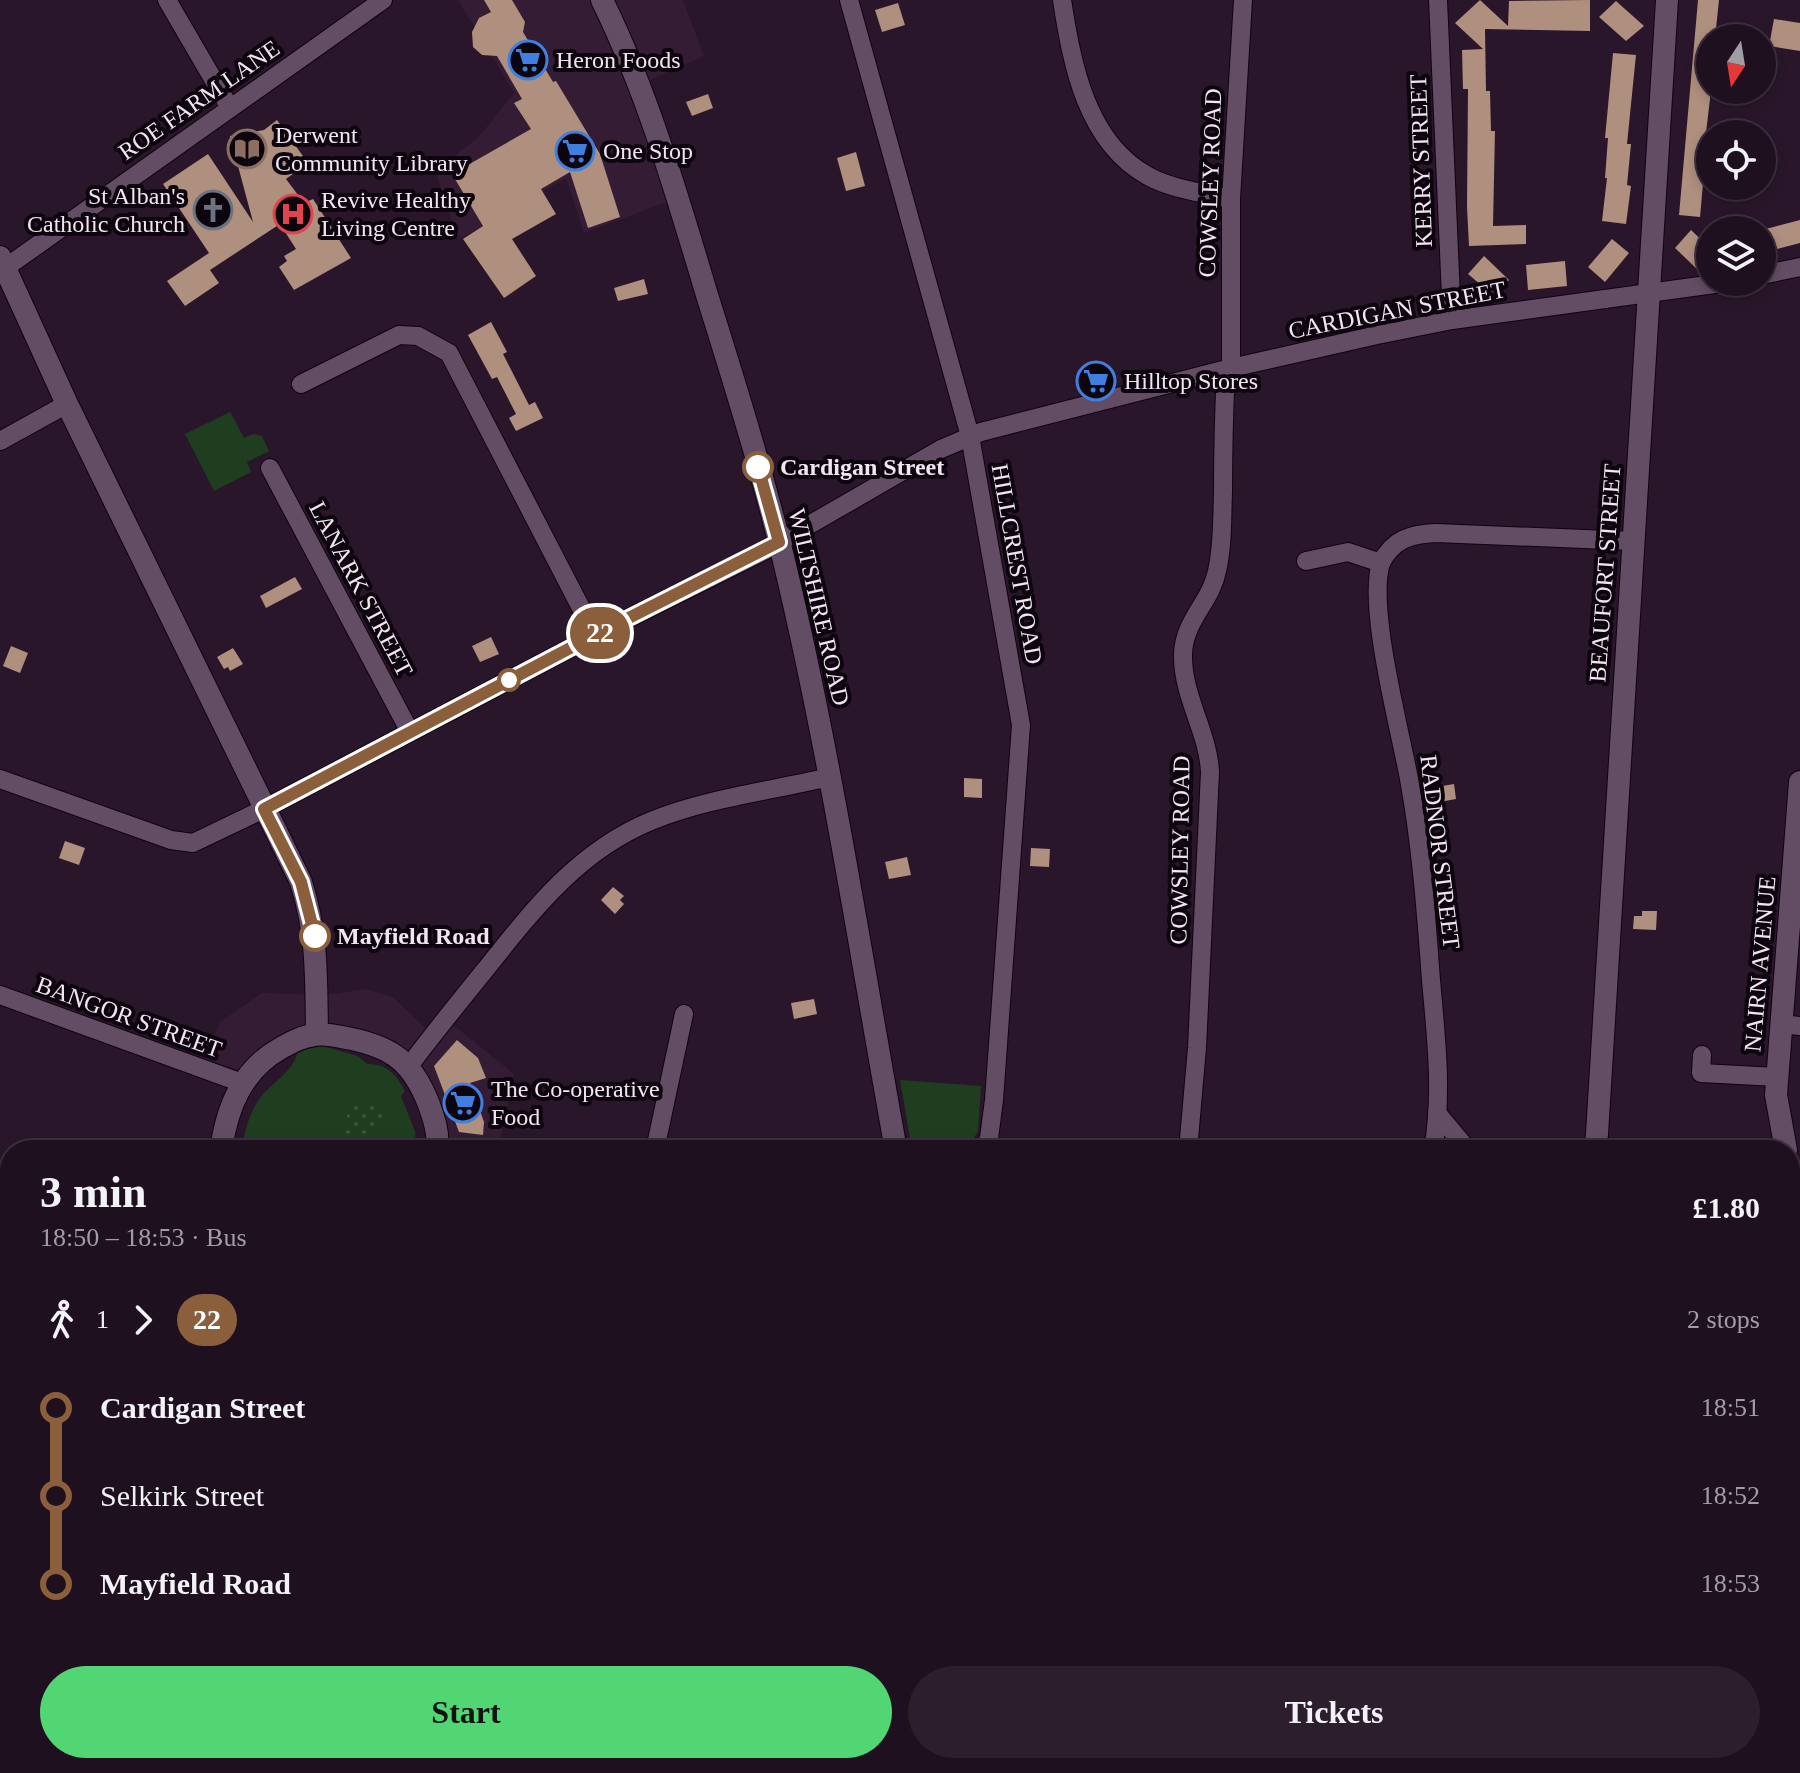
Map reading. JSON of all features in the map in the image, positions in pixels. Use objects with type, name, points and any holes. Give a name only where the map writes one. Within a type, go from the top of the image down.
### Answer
[{"type":"street","points":[[167,0],[230,108]]},
{"type":"street","name":"WILTSHIRE ROAD","points":[[602,0],[659,137],[779,542],[809,673],[894,1140]]},
{"type":"street","name":"HILLCREST ROAD","points":[[849,0],[970,436],[1021,725],[994,1100],[988,1140]]},
{"type":"street","points":[[1062,0],[1068,39],[1088,107],[1100,132],[1118,156],[1149,177],[1231,199]]},
{"type":"street","name":"COWSLEY ROAD","points":[[1189,1140],[1197,1048],[1210,772],[1206,742],[1185,683],[1183,653],[1190,622],[1213,583],[1218,568],[1222,534],[1231,199],[1243,0]]},
{"type":"street","name":"KERRY STREET","points":[[1438,0],[1452,320]]},
{"type":"street","name":"BEAUFORT STREET","points":[[1597,1140],[1667,0]]},
{"type":"street","name":"ROE FARM LANE","points":[[2,263],[230,108],[375,2]]},
{"type":"street","points":[[2,263],[67,404],[301,882],[316,946],[317,1034]]},
{"type":"street","points":[[1776,272],[1800,267]]},
{"type":"street","name":"CARDIGAN STREET","points":[[0,779],[171,840],[193,843],[779,542],[941,449],[970,436],[1228,369],[1452,320],[1696,287]]},
{"type":"street","points":[[301,384],[399,335],[418,336],[449,353],[595,635]]},
{"type":"street","points":[[0,441],[67,404]]},
{"type":"street","name":"LANARK STREET","points":[[270,468],[410,732]]},
{"type":"street","points":[[1306,561],[1348,552],[1381,563],[1393,546],[1416,534],[1462,533],[1633,541]]},
{"type":"street","name":"RADNOR STREET","points":[[1381,563],[1376,596],[1410,783],[1426,911],[1439,1061],[1434,1140]]},
{"type":"street","points":[[409,1066],[540,903],[593,853],[633,830],[668,815],[829,777]]},
{"type":"street","name":"NAIRN AVENUE","points":[[1784,1140],[1776,1095],[1777,1077],[1790,1025],[1800,782]]},
{"type":"street","name":"BANGOR STREET","points":[[0,995],[242,1083]]},
{"type":"street","points":[[657,1140],[684,1014]]},
{"type":"street","points":[[223,1140],[228,1117],[242,1083],[267,1057],[290,1043],[317,1034],[377,1046],[409,1066],[435,1120],[436,1140]]},
{"type":"street","points":[[1702,1055],[1701,1073],[1777,1077]]},
{"type":"street","points":[[1437,1113],[1460,1140]]},
{"type":"shaded area","points":[[458,0],[683,0],[704,56],[632,88],[672,200],[584,233],[566,178],[458,240],[435,170],[479,137],[514,93]]},
{"type":"shaded area","points":[[365,989],[393,997],[427,1030],[452,1024],[514,1074],[500,1140],[448,1140],[402,1049],[307,1024],[276,1039],[239,1070],[205,1059],[220,1022],[262,993],[326,995]]},
{"type":"green space","points":[[230,412],[244,438],[253,434],[262,436],[269,451],[247,462],[251,472],[214,491],[185,434]]},
{"type":"green space","points":[[322,1046],[358,1056],[367,1064],[385,1068],[405,1091],[401,1096],[415,1140],[244,1140],[255,1107],[292,1065],[298,1051]]},
{"type":"green space","points":[[900,1080],[981,1086],[978,1131],[973,1140],[910,1140]]},
{"type":"green space","points":[[353,1098],[395,1114],[368,1140],[339,1140]]},
{"type":"building","points":[[484,0],[512,0],[525,22],[523,32],[600,154],[620,217],[588,228],[570,172],[541,189],[556,214],[512,239],[536,276],[504,298],[463,239],[483,226],[452,174],[531,129],[514,103],[522,99],[497,56],[482,55],[473,47],[472,32],[479,18],[491,12]]},
{"type":"building","points":[[1480,0],[1508,26],[1509,1],[1590,0],[1590,31],[1485,29],[1486,91],[1490,91],[1491,131],[1495,131],[1493,226],[1526,225],[1526,244],[1469,246],[1468,89],[1463,89],[1462,50],[1483,49],[1455,23]]},
{"type":"building","points":[[1698,0],[1719,0],[1716,24],[1696,24],[1696,104],[1709,104],[1708,120],[1696,120],[1696,200],[1702,200],[1700,216],[1679,215]]},
{"type":"building","points":[[1616,1],[1644,26],[1626,41],[1599,17]]},
{"type":"building","points":[[898,3],[905,25],[882,32],[875,10]]},
{"type":"building","points":[[1774,19],[1800,23],[1800,51],[1776,47],[1776,24],[1773,24]]},
{"type":"building","points":[[1613,53],[1636,55],[1627,144],[1631,144],[1627,185],[1631,186],[1626,224],[1602,221],[1607,178],[1608,138],[1605,138]]},
{"type":"building","points":[[708,94],[713,108],[692,116],[686,102]]},
{"type":"building","points":[[277,120],[308,163],[286,179],[304,203],[313,199],[351,258],[294,290],[279,267],[287,261],[284,256],[296,249],[280,224],[210,270],[219,283],[185,306],[167,281],[209,253],[163,184],[208,154],[253,222],[230,136],[264,130]]},
{"type":"building","points":[[856,152],[865,186],[846,191],[837,158]]},
{"type":"building","points":[[1800,220],[1800,243],[1776,249],[1776,226]]},
{"type":"building","points":[[1691,230],[1696,235],[1696,268],[1675,248]]},
{"type":"building","points":[[1612,239],[1629,253],[1605,282],[1588,267]]},
{"type":"building","points":[[1484,256],[1509,280],[1494,296],[1468,274]]},
{"type":"building","points":[[1565,261],[1567,286],[1528,290],[1526,265]]},
{"type":"building","points":[[644,279],[648,294],[618,301],[614,288]]},
{"type":"building","points":[[491,322],[507,352],[503,354],[529,405],[535,402],[543,418],[516,431],[509,418],[516,414],[497,377],[492,379],[468,335]]},
{"type":"building","points":[[295,577],[302,589],[266,608],[260,596]]},
{"type":"building","points":[[491,637],[499,654],[480,662],[472,646]]},
{"type":"building","points":[[11,646],[28,653],[20,673],[3,666]]},
{"type":"building","points":[[233,648],[243,664],[230,671],[228,667],[224,669],[217,657]]},
{"type":"building","points":[[964,778],[982,779],[982,798],[964,797]]},
{"type":"building","points":[[1454,784],[1456,799],[1428,804],[1425,789]]},
{"type":"building","points":[[65,841],[85,848],[79,865],[59,858]]},
{"type":"building","points":[[1031,848],[1050,849],[1049,867],[1030,866]]},
{"type":"building","points":[[907,857],[911,875],[889,879],[885,862]]},
{"type":"building","points":[[613,887],[624,896],[620,900],[624,904],[615,914],[601,900]]},
{"type":"building","points":[[1642,911],[1657,911],[1656,930],[1633,929],[1634,916],[1642,916]]},
{"type":"building","points":[[814,999],[817,1014],[794,1019],[791,1003]]},
{"type":"building","name":"The Co-operative Food","points":[[457,1040],[478,1058],[486,1078],[470,1083],[484,1122],[483,1135],[459,1132],[434,1066]]},
{"type":"bus line","name":"22","points":[[315,936],[301,882],[264,809],[779,542],[758,467]]},
{"type":"place","name":"Heron Foods","points":[[528,60]]},
{"type":"place","name":"Derwent Community Library","points":[[247,149]]},
{"type":"place","name":"One Stop","points":[[575,151]]},
{"type":"place","name":"St Alban's Catholic Church","points":[[213,210]]},
{"type":"place","name":"Revive Healthy Living Centre","points":[[293,214]]},
{"type":"place","name":"Hilltop Stores","points":[[1096,381]]},
{"type":"place","name":"Cardigan Street","points":[[758,467]]},
{"type":"place","name":"Mayfield Road","points":[[315,936]]},
{"type":"place","name":"The Co-operative Food","points":[[463,1103]]}]
